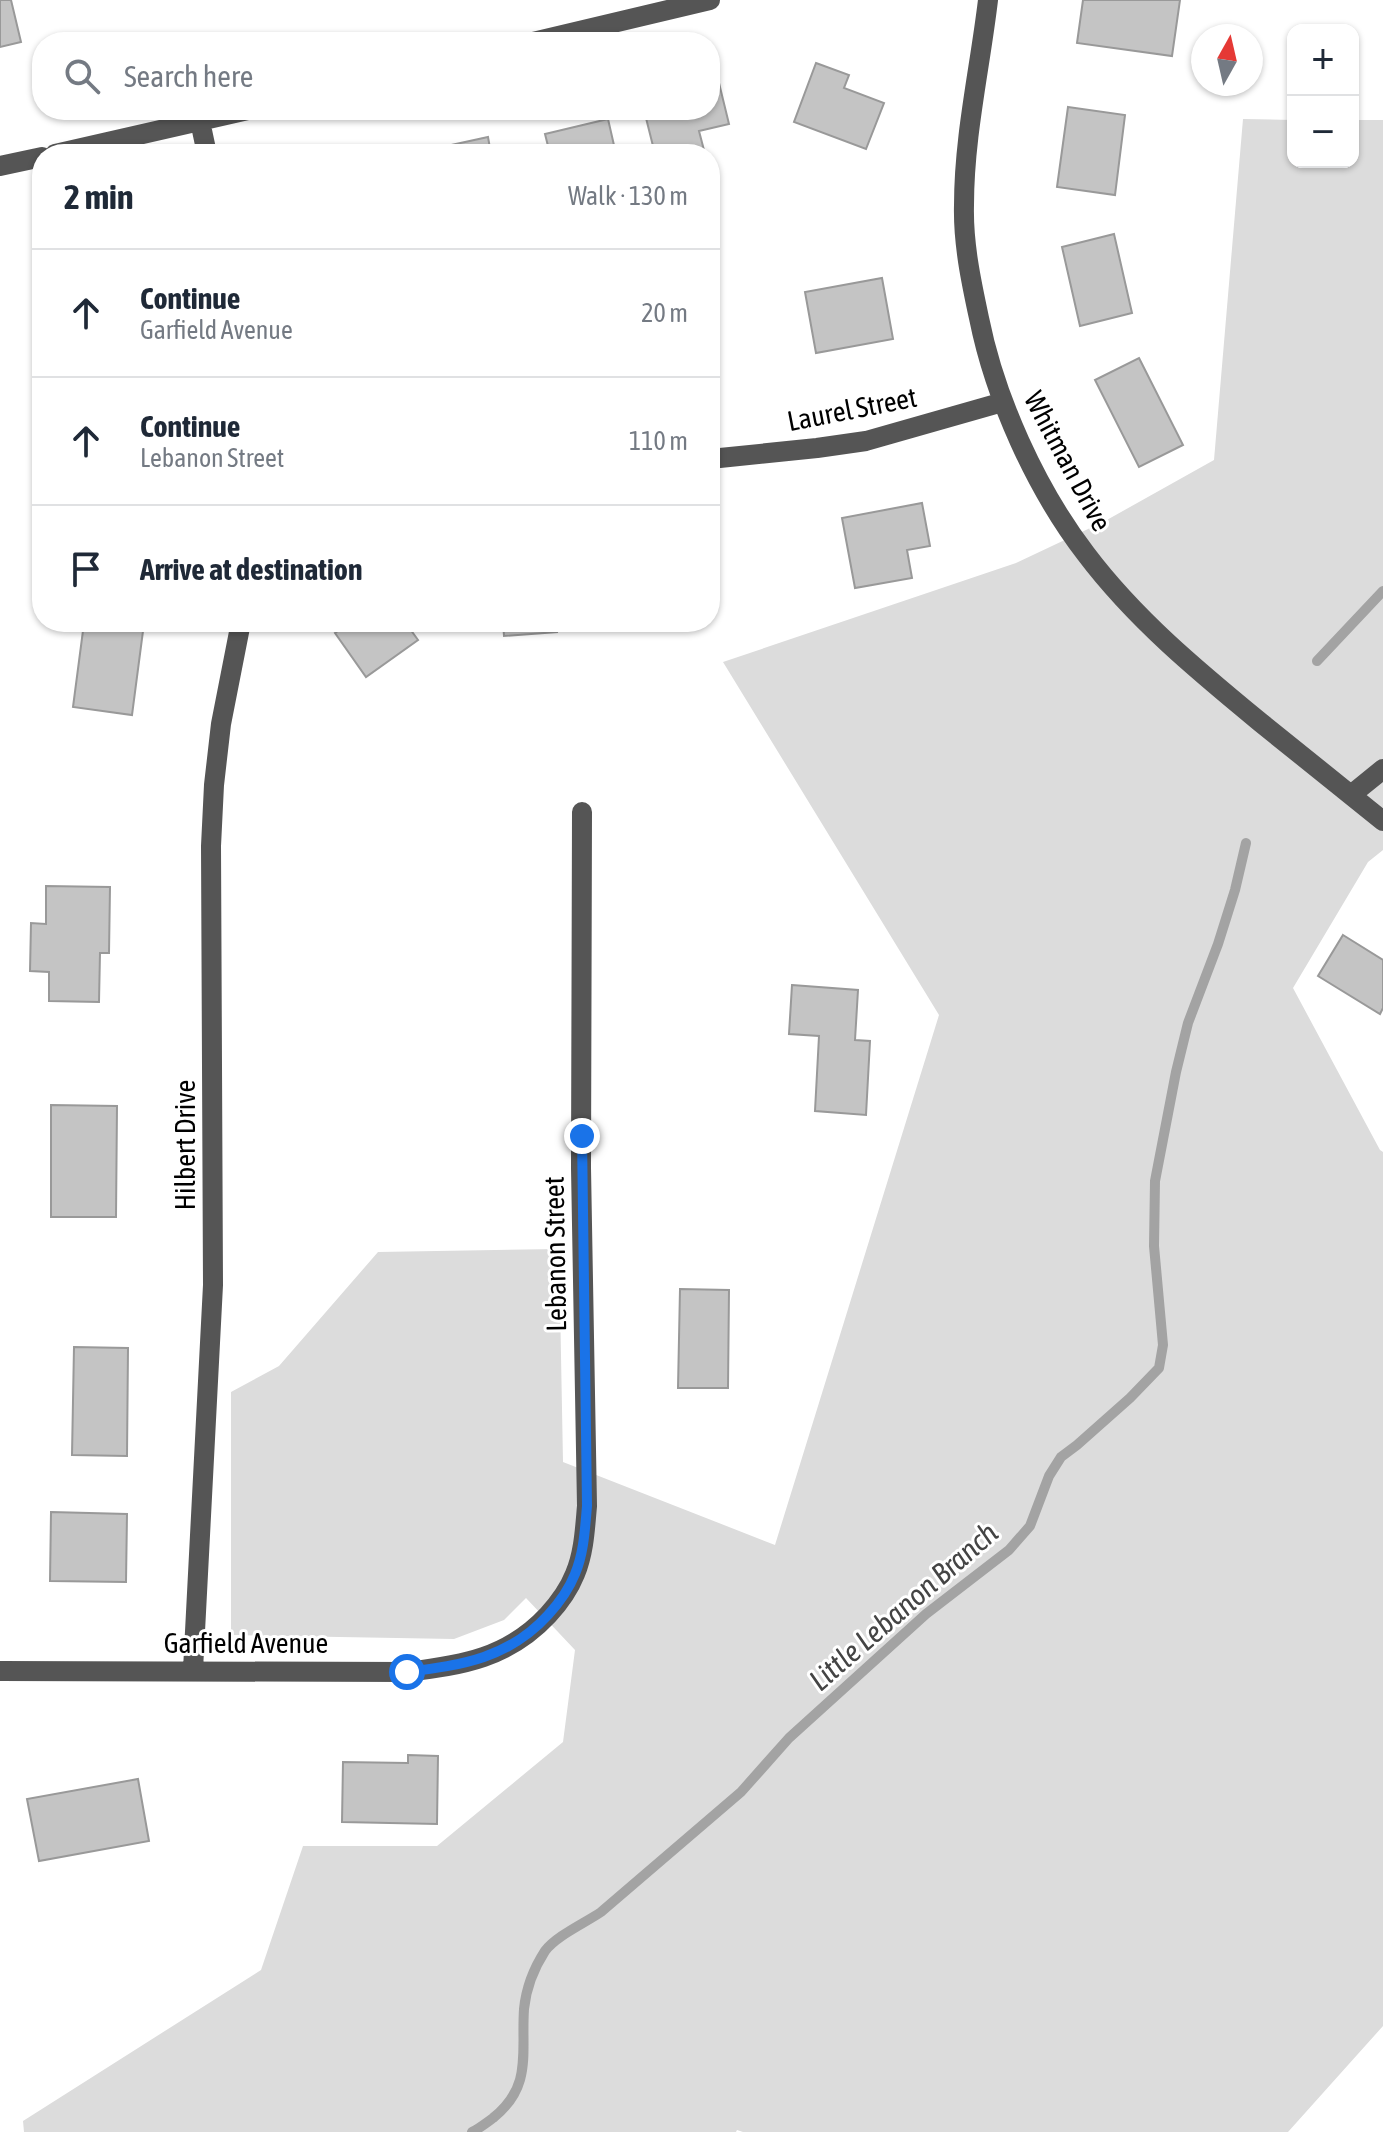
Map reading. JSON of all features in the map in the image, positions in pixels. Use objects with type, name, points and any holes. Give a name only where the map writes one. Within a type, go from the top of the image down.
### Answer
[{"type":"street","points":[[575,32],[710,0]]},
{"type":"street","name":"Whitman Drive","points":[[988,0],[965,164],[966,249],[985,347],[1003,402],[1026,454],[1064,522],[1086,554],[1114,588],[1178,654],[1383,821]]},
{"type":"street","points":[[99,144],[204,120]]},
{"type":"street","points":[[200,121],[205,144]]},
{"type":"street","points":[[0,166],[32,159]]},
{"type":"street","name":"Laurel Street","points":[[720,458],[866,441],[1003,402]]},
{"type":"street","name":"Hilbert Drive","points":[[193,1670],[213,1285],[211,846],[221,724],[239,632]]},
{"type":"street","points":[[1351,795],[1383,769]]},
{"type":"street","name":"Lebanon Street","points":[[491,1656],[523,1639],[559,1602],[576,1573],[584,1541],[587,1506],[581,1168],[582,812]]},
{"type":"street","name":"Garfield Avenue","points":[[0,1671],[407,1672],[453,1666],[491,1656]]},
{"type":"shaded area","points":[[1243,119],[1287,120],[1287,168],[1359,168],[1359,120],[1383,120],[1383,850],[1368,862],[1293,988],[1383,1152],[1383,2026],[1288,2132],[24,2132],[23,2121],[261,1970],[303,1846],[437,1846],[563,1742],[575,1650],[526,1598],[504,1620],[454,1639],[231,1635],[231,1392],[279,1366],[378,1252],[559,1249],[563,1462],[775,1545],[939,1015],[723,662],[1016,563],[1105,521],[1214,460]]},
{"type":"building","points":[[0,0],[11,0],[21,42],[0,47]]},
{"type":"building","points":[[1083,0],[1180,0],[1172,56],[1077,43]]},
{"type":"building","points":[[816,63],[849,75],[844,88],[884,103],[866,149],[794,122]]},
{"type":"building","points":[[720,87],[729,124],[699,131],[702,144],[652,144],[646,120],[720,120]]},
{"type":"building","points":[[1068,107],[1125,115],[1115,195],[1057,187]]},
{"type":"building","points":[[608,120],[614,144],[548,144],[545,134]]},
{"type":"building","points":[[488,137],[489,144],[456,144]]},
{"type":"building","points":[[1114,234],[1132,313],[1080,326],[1062,247]]},
{"type":"building","points":[[882,278],[893,339],[816,353],[805,292]]},
{"type":"building","points":[[1139,358],[1183,445],[1139,467],[1095,380]]},
{"type":"building","points":[[922,503],[930,546],[907,550],[912,578],[855,588],[842,518]]},
{"type":"building","points":[[83,632],[143,632],[132,715],[73,707]]},
{"type":"building","points":[[412,632],[418,640],[366,677],[335,633]]},
{"type":"building","points":[[504,632],[557,632],[504,636]]},
{"type":"building","points":[[46,886],[110,887],[109,953],[100,953],[99,1002],[49,1001],[49,972],[30,971],[31,923],[46,924]]},
{"type":"building","points":[[1343,935],[1383,960],[1383,1008],[1380,1014],[1318,976]]},
{"type":"building","points":[[792,985],[858,990],[855,1040],[870,1041],[866,1115],[815,1111],[819,1036],[789,1034]]},
{"type":"building","points":[[51,1105],[117,1106],[116,1217],[51,1217]]},
{"type":"building","points":[[680,1289],[729,1290],[728,1388],[678,1388]]},
{"type":"building","points":[[74,1347],[128,1348],[127,1456],[72,1455]]},
{"type":"building","points":[[51,1512],[127,1514],[126,1582],[50,1581]]},
{"type":"building","points":[[408,1755],[438,1756],[437,1824],[342,1822],[343,1762],[408,1763]]},
{"type":"building","points":[[138,1779],[149,1841],[39,1861],[27,1799]]},
{"type":"waterway","name":"Little Lebanon Branch","points":[[1317,661],[1383,591]]},
{"type":"waterway","name":"Little Lebanon Branch","points":[[472,2132],[506,2106],[520,2081],[527,1994],[537,1964],[550,1945],[601,1912],[741,1792],[789,1738],[926,1614],[1009,1550],[1030,1526],[1049,1476],[1061,1457],[1130,1398],[1159,1368],[1163,1345],[1154,1246],[1155,1181],[1188,1023],[1218,944],[1246,843]]},
{"type":"route","points":[[407,1672],[453,1666],[491,1656],[523,1639],[559,1602],[576,1573],[584,1541],[587,1506],[582,1136]]}]
